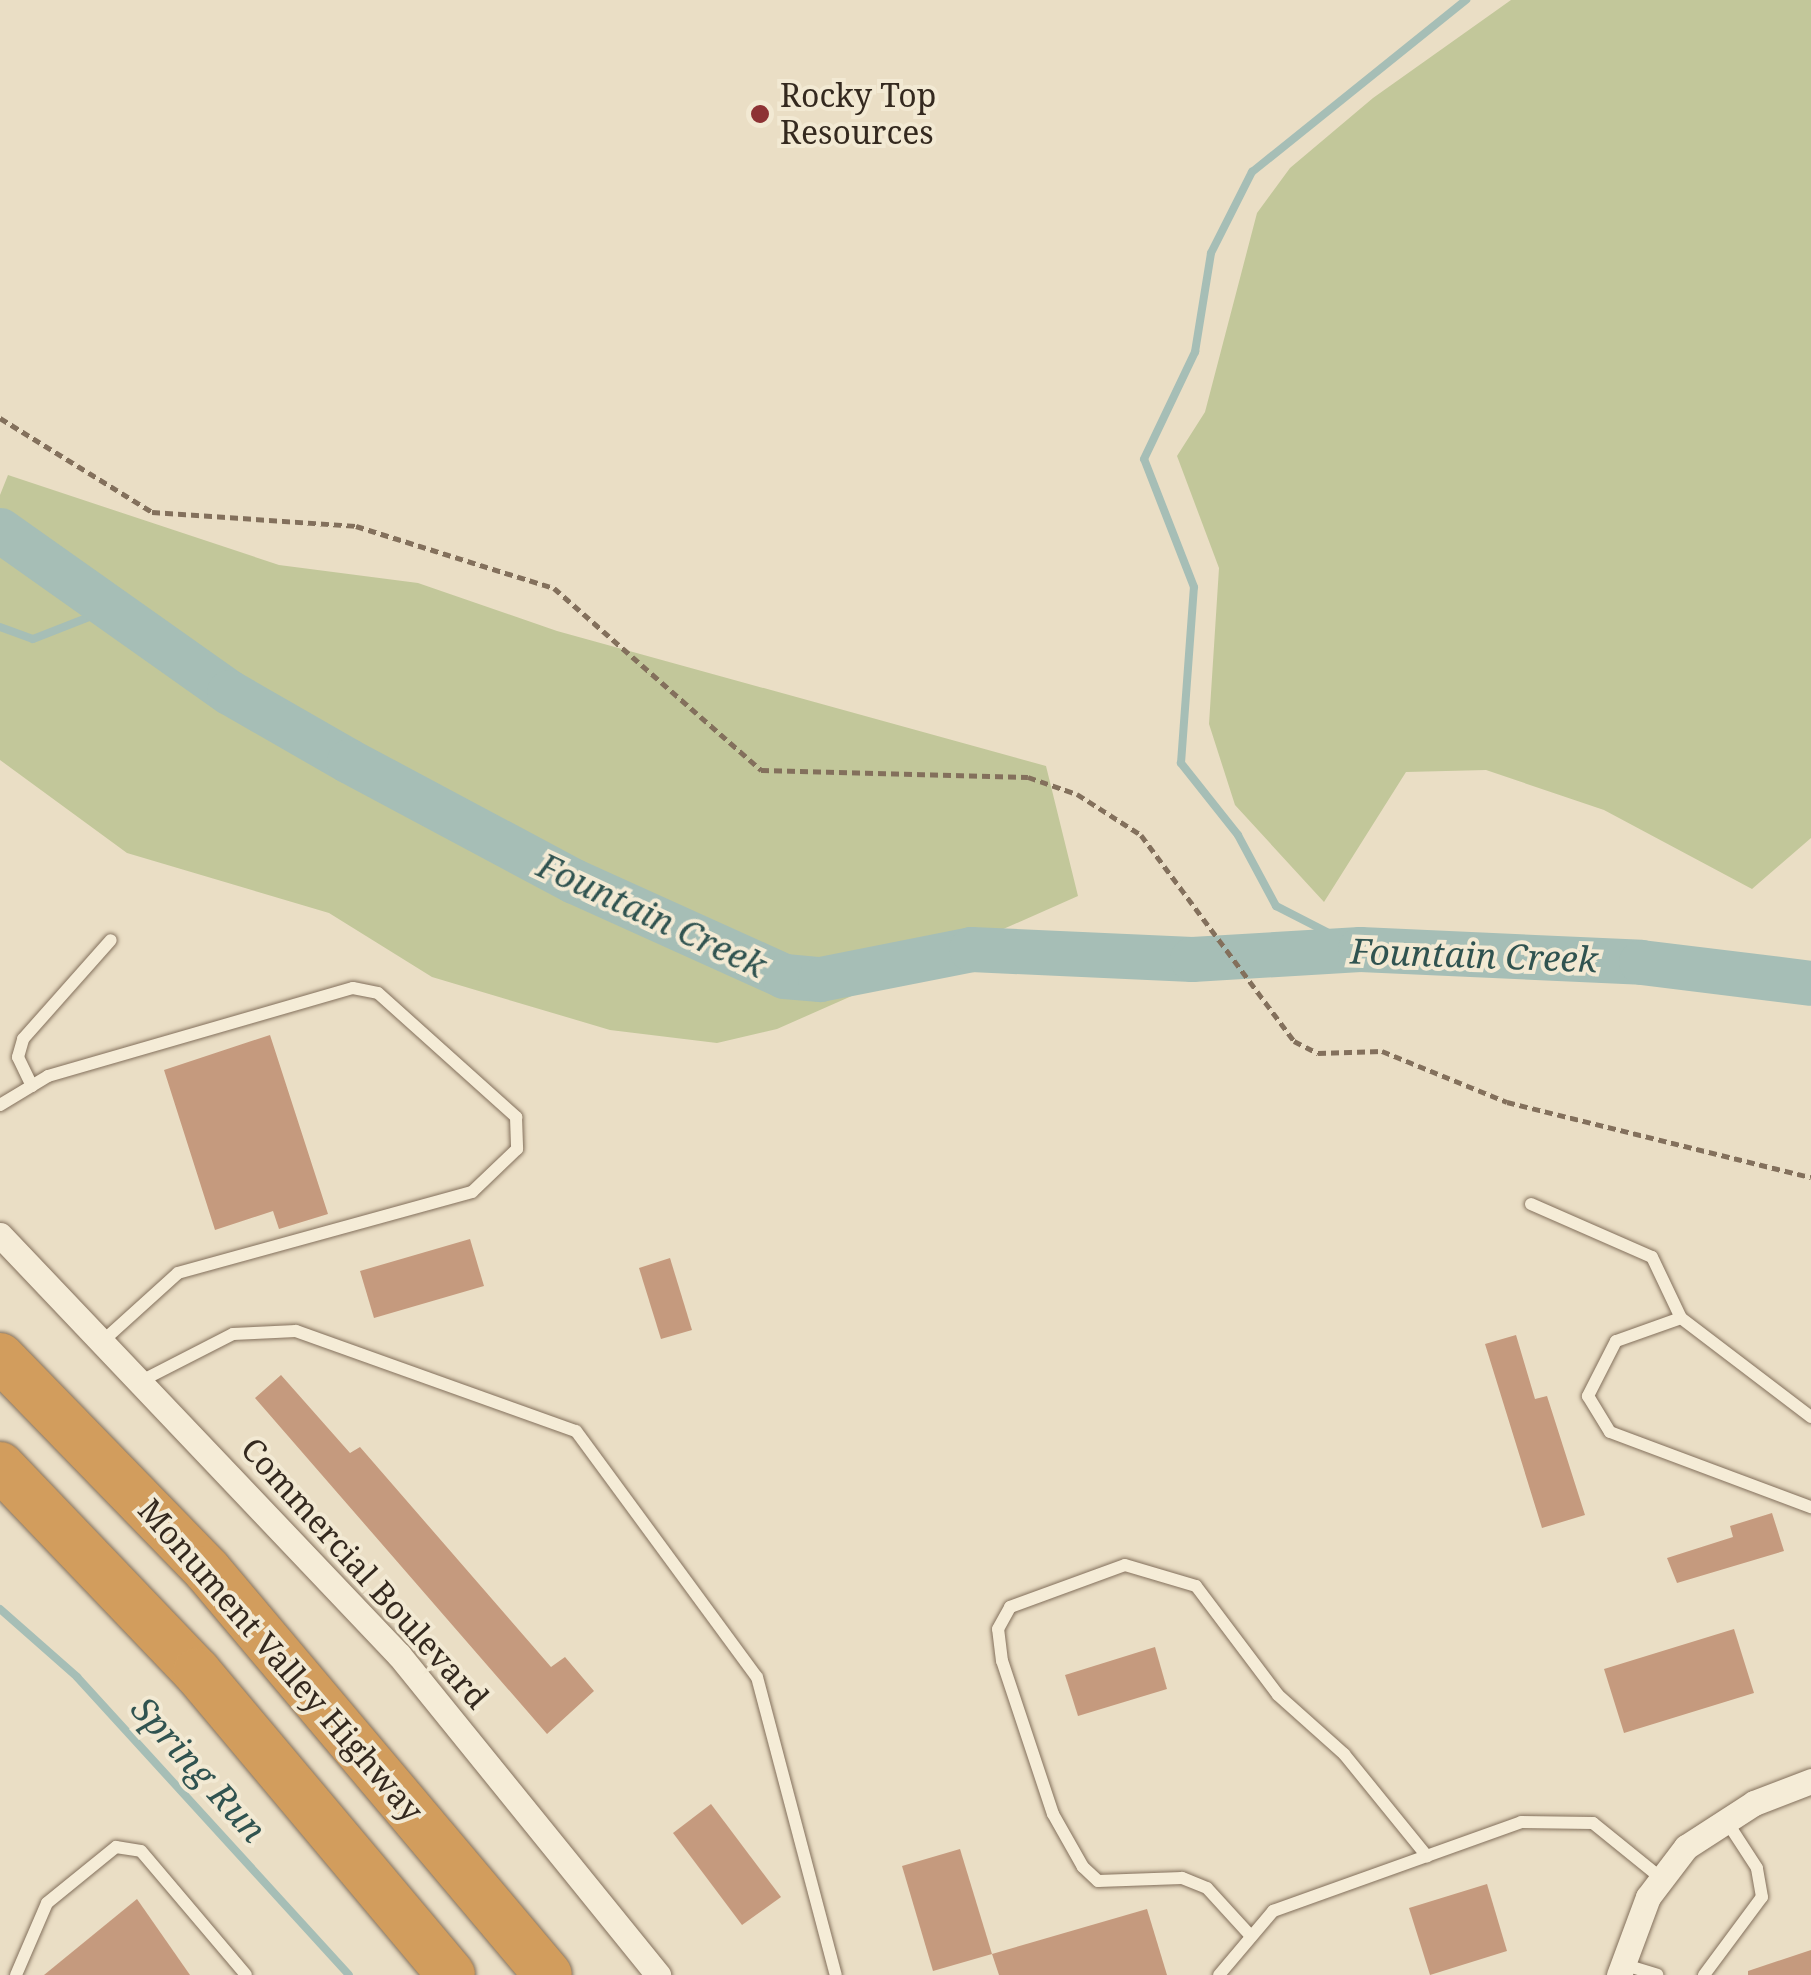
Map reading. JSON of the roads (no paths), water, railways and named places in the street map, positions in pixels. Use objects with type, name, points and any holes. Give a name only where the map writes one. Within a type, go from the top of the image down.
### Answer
[{"type":"highway","name":"Monument Valley Highway","points":[[0,1357],[207,1570],[548,1975]]},
{"type":"highway","points":[[0,1466],[197,1672],[452,1975]]},
{"type":"street","name":"Commercial Boulevard","points":[[0,1235],[145,1380],[399,1655],[658,1975]]},
{"type":"street","points":[[1620,1970],[1661,1878],[1725,1819],[1811,1780]]},
{"type":"lane","points":[[32,1086],[18,1056],[23,1039],[111,940]]},
{"type":"lane","points":[[0,1105],[32,1086],[353,988],[378,994],[516,1117],[517,1149],[472,1192],[178,1273],[105,1339]]},
{"type":"lane","points":[[1530,1204],[1652,1257],[1681,1318],[1811,1417]]},
{"type":"lane","points":[[1681,1318],[1616,1341],[1588,1396],[1610,1432],[1811,1507]]},
{"type":"lane","points":[[145,1380],[233,1334],[296,1331],[576,1431],[757,1678],[836,1975]]},
{"type":"lane","points":[[1249,1934],[1206,1888],[1182,1878],[1098,1881],[1083,1868],[1053,1814],[1002,1661],[998,1628],[1010,1607],[1124,1565],[1196,1586],[1278,1695],[1344,1754],[1427,1856]]},
{"type":"lane","points":[[1219,1975],[1249,1934],[1273,1912],[1427,1856],[1553,1816],[1593,1824],[1661,1878]]},
{"type":"lane","points":[[1704,1975],[1762,1897],[1757,1868],[1725,1819]]},
{"type":"lane","points":[[16,1975],[46,1903],[116,1847],[141,1851],[246,1975]]},
{"type":"lane","points":[[1620,1970],[1658,1975]]},
{"type":"waterway","points":[[1360,949],[1276,906],[1238,835],[1181,763],[1194,587],[1144,459],[1195,352],[1211,253],[1252,172],[1466,0]]},
{"type":"waterway","name":"Fountain Creek","points":[[0,530],[229,692],[349,761],[574,881],[784,976],[820,979],[971,949],[1192,959],[1360,949],[1641,962],[1811,983]]},
{"type":"waterway","name":"Spring Run","points":[[0,627],[33,639],[112,608]]},
{"type":"waterway","name":"Spring Run","points":[[0,1609],[77,1677],[349,1975]]},
{"type":"place","name":"Rocky Top Resources","points":[[760,114]]}]
